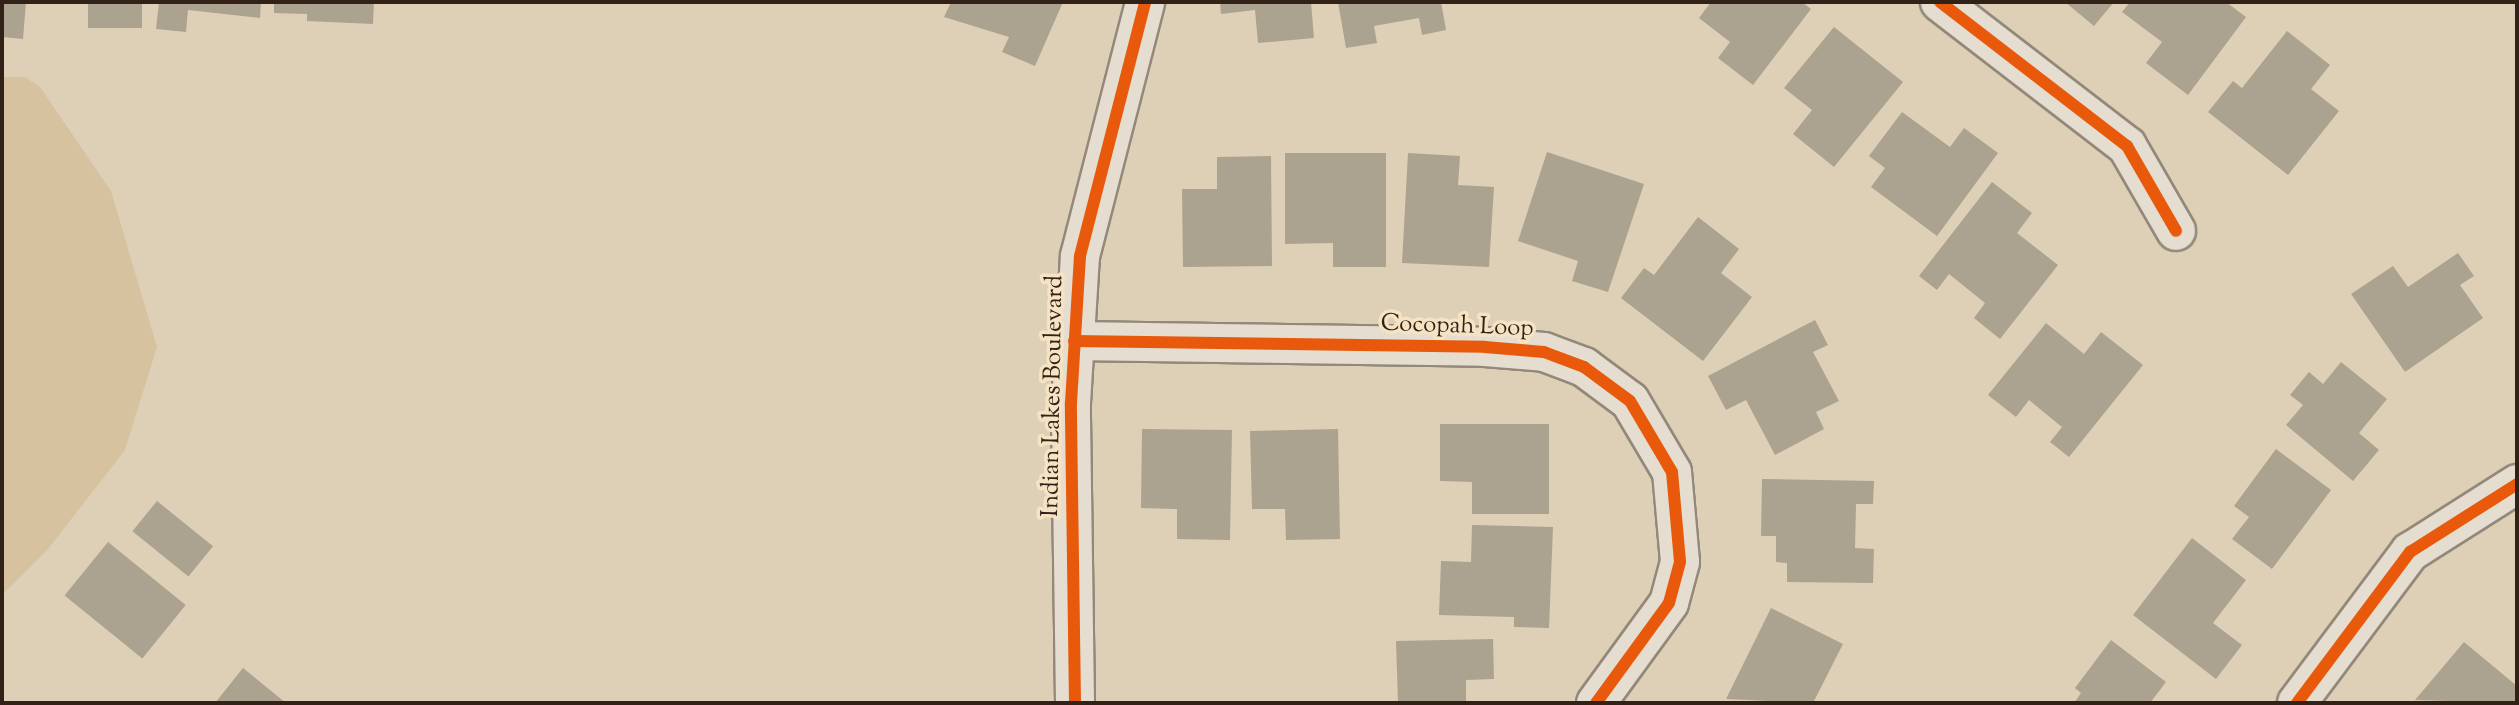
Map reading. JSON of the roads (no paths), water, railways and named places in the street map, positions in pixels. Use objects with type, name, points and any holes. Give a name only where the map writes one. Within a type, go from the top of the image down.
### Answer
[{"type":"street","name":"Indian Lakes Boulevard","points":[[1075,703],[1074,341],[1080,256],[1145,2]]},
{"type":"street","points":[[1940,2],[2127,146],[2176,231]]},
{"type":"street","name":"Cocopah Loop","points":[[1074,341],[1485,347],[1544,352],[1584,367],[1630,401],[1672,472],[1680,562],[1669,603],[1596,703]]},
{"type":"street","points":[[2297,703],[2410,552],[2517,484]]}]
